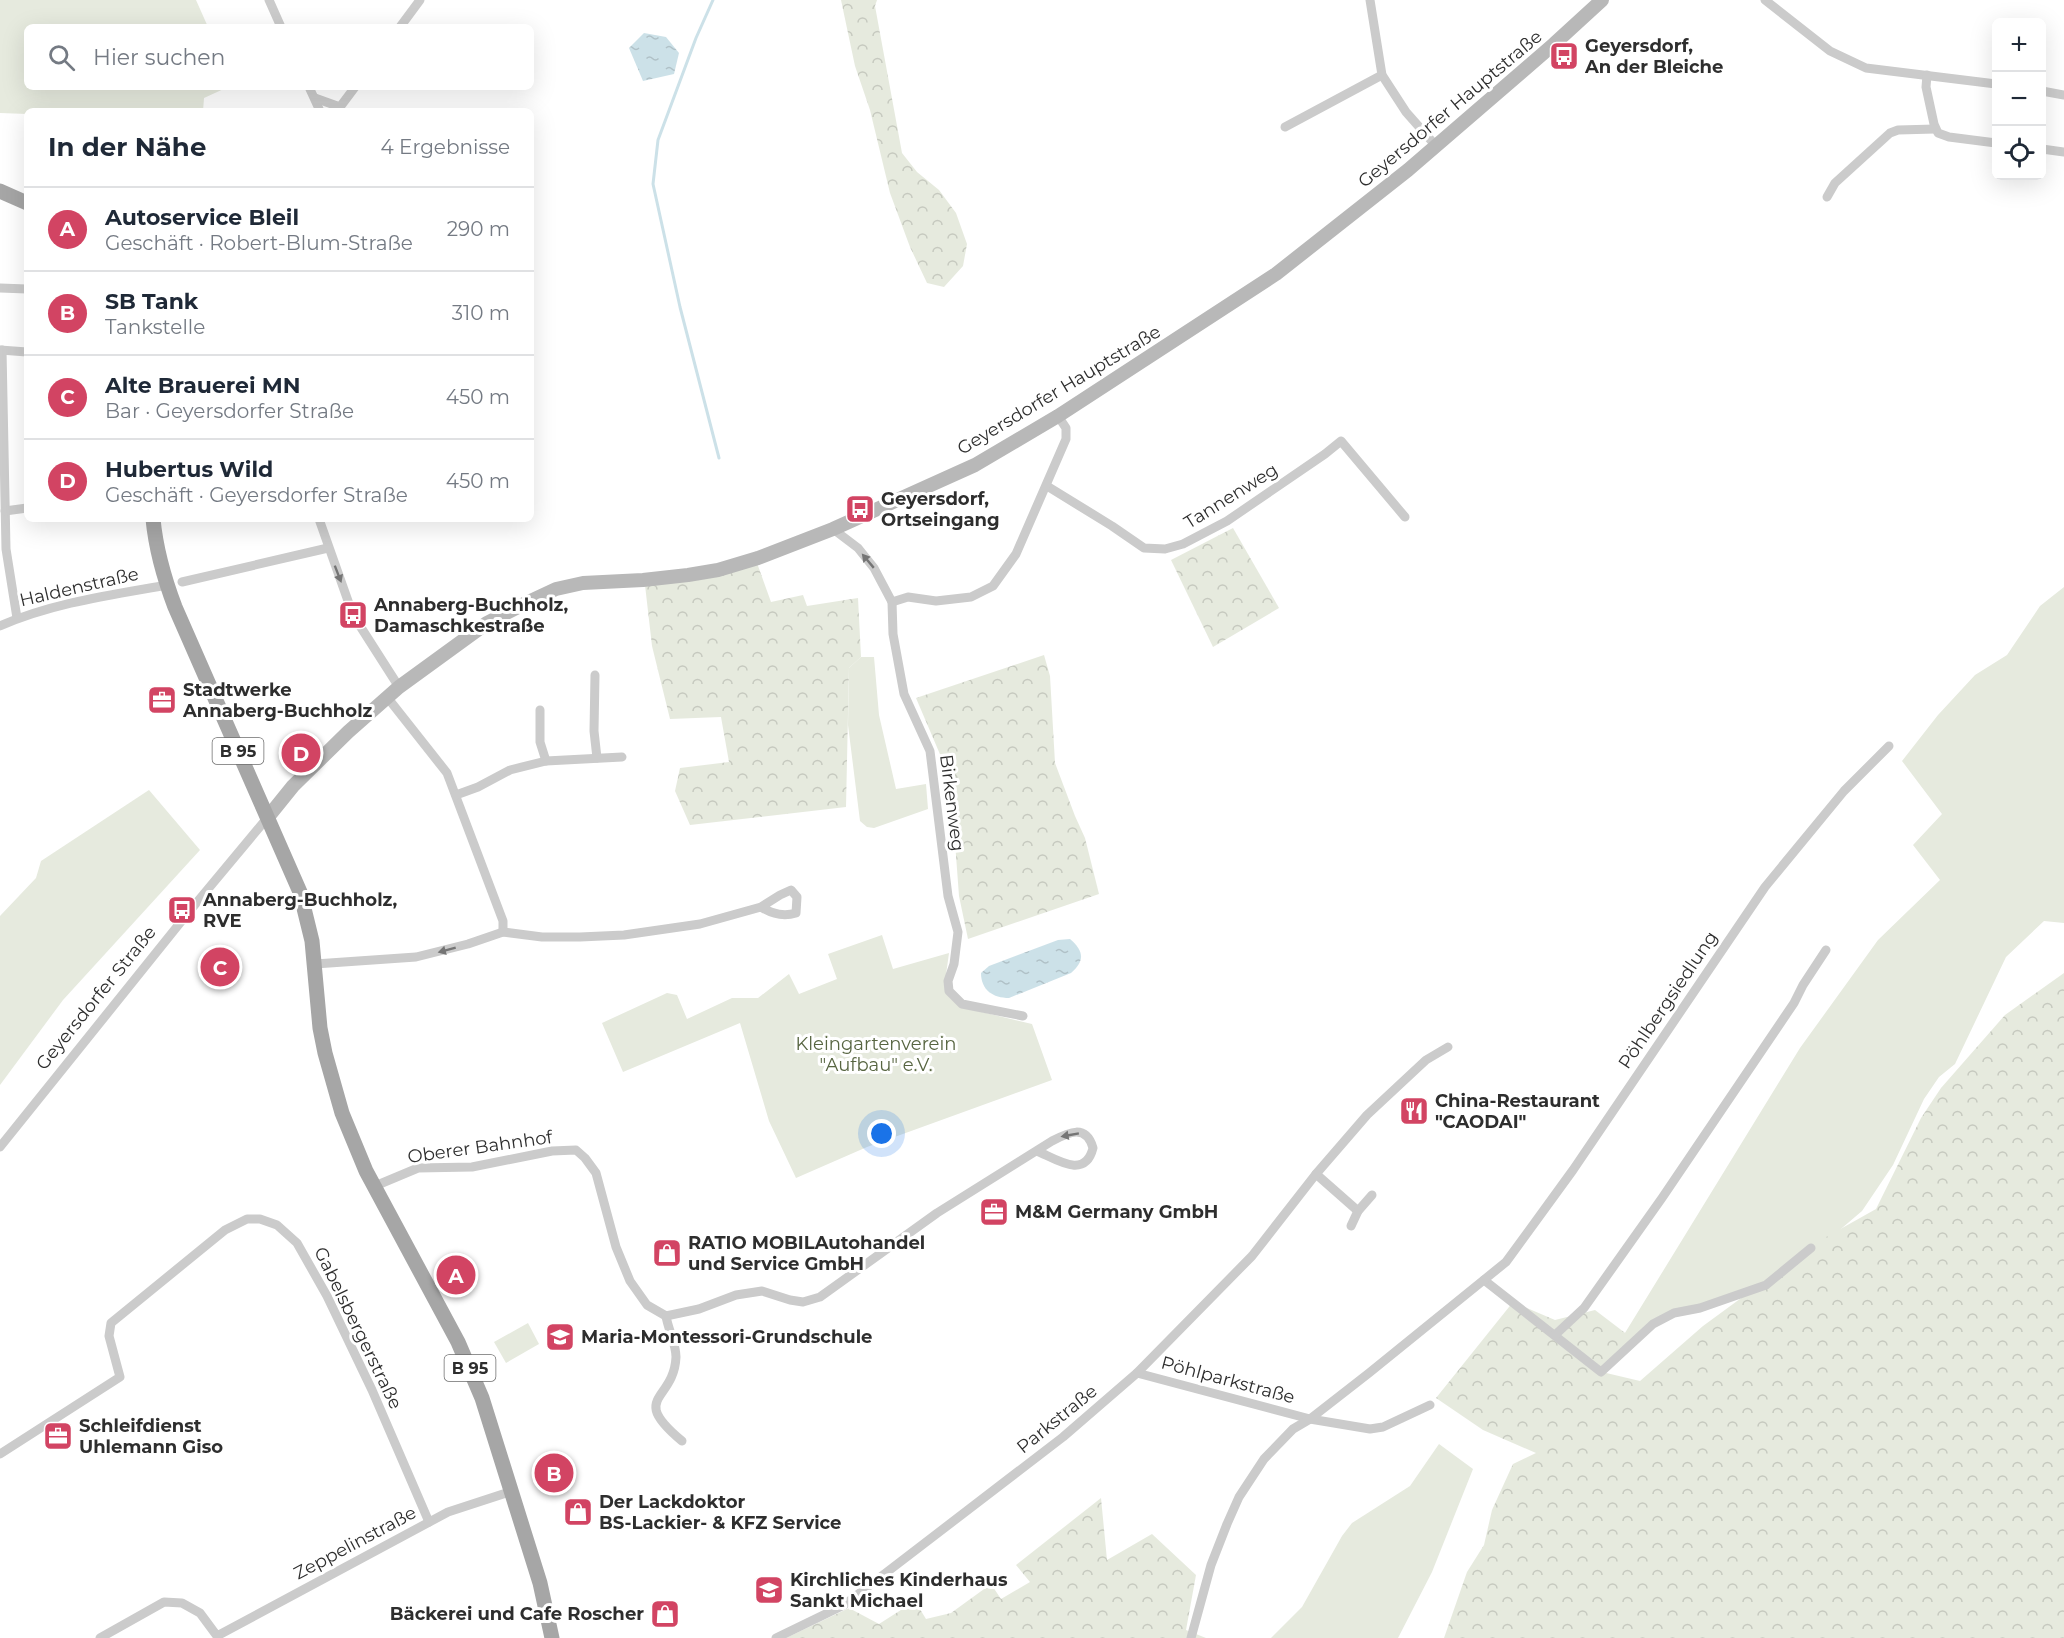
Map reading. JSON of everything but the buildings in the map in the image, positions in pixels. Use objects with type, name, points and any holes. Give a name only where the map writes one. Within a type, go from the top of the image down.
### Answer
[{"type":"main road","name":"Geyersdorfer Hauptstraße","points":[[451,648],[487,623],[556,589],[583,583],[643,580],[718,570],[758,558],[833,529],[975,465],[1058,416],[1276,274],[1436,146],[1602,0]]},
{"type":"main road","points":[[0,191],[24,202]]},
{"type":"main road","points":[[0,204],[24,208]]},
{"type":"main road","name":"B 95","points":[[153,522],[156,544],[174,583],[208,685],[300,892],[309,926],[315,964],[320,1028],[330,1077],[350,1134],[466,1358],[489,1416],[540,1583],[552,1638]]},
{"type":"main road","name":"Geyersdorfer Straße","points":[[268,817],[293,786],[387,697],[451,648]]},
{"type":"street","points":[[269,0],[280,24]]},
{"type":"street","points":[[402,24],[420,0]]},
{"type":"street","points":[[1370,0],[1382,75],[1406,112],[1436,146]]},
{"type":"street","points":[[1765,0],[1830,51],[1866,68],[1992,83]]},
{"type":"street","points":[[1285,127],[1382,75]]},
{"type":"street","points":[[1927,75],[1926,87],[1935,129]]},
{"type":"street","points":[[311,90],[319,108]]},
{"type":"street","points":[[340,108],[353,90]]},
{"type":"street","points":[[2046,92],[2064,95]]},
{"type":"street","points":[[315,98],[337,108]]},
{"type":"street","points":[[1827,197],[1835,183],[1890,133],[1898,130],[1935,129],[1948,137],[1992,143]]},
{"type":"street","points":[[2046,150],[2064,152]]},
{"type":"street","points":[[0,288],[24,289]]},
{"type":"street","points":[[17,618],[6,549],[1,350],[24,352]]},
{"type":"street","points":[[892,602],[908,597],[936,601],[971,597],[993,586],[1016,554],[1066,439],[1066,428],[1058,416]]},
{"type":"street","name":"Tannenweg","points":[[1047,486],[1112,526],[1144,549],[1165,549],[1183,544],[1227,521],[1341,441],[1405,517]]},
{"type":"street","points":[[5,511],[24,508]]},
{"type":"street","points":[[320,522],[353,615],[399,687]]},
{"type":"street","name":"Birkenweg","points":[[833,529],[858,549],[874,568],[892,602],[893,634],[904,694],[930,751],[948,896],[958,932],[954,964],[948,981],[949,991],[962,1005],[1023,1016]]},
{"type":"street","name":"Haldenstraße","points":[[0,626],[17,618],[63,606],[328,548]]},
{"type":"street","points":[[596,675],[594,731],[597,758]]},
{"type":"street","points":[[387,697],[447,773],[503,921],[503,932]]},
{"type":"street","points":[[540,710],[540,742],[546,761]]},
{"type":"street","name":"Pöhlbergsiedlung","points":[[1191,1638],[1211,1565],[1239,1497],[1264,1459],[1293,1429],[1310,1419],[1506,1262],[1765,887],[1844,791],[1890,746]]},
{"type":"street","points":[[456,795],[478,787],[510,770],[546,761],[622,757]]},
{"type":"street","name":"Geyersdorfer Straße","points":[[0,1147],[268,817]]},
{"type":"street","points":[[315,964],[416,957],[468,944],[503,932],[542,937],[624,935],[700,924],[761,908]]},
{"type":"street","points":[[1555,1335],[1584,1308],[1656,1207],[1794,1003],[1826,950]]},
{"type":"street","name":"Parkstraße","points":[[776,1638],[844,1605],[1063,1437],[1137,1373],[1252,1256],[1316,1174],[1367,1115],[1426,1060],[1448,1047]]},
{"type":"street","points":[[682,1441],[663,1424],[656,1411],[657,1403],[671,1376],[676,1357],[666,1316],[699,1309],[736,1295],[762,1292],[803,1302],[820,1297],[937,1213],[1052,1141],[1073,1132],[1085,1135],[1093,1148],[1090,1158],[1085,1163],[1075,1166],[1037,1151]]},
{"type":"street","name":"Oberer Bahnhof","points":[[375,1186],[418,1168],[472,1167],[552,1151],[576,1150],[596,1173],[616,1247],[630,1281],[647,1305],[666,1316]]},
{"type":"street","points":[[1316,1174],[1358,1211]]},
{"type":"street","points":[[1351,1226],[1358,1211],[1372,1195]]},
{"type":"street","name":"Gabelsbergerstraße","points":[[0,1454],[120,1377],[109,1336],[111,1323],[225,1230],[247,1219],[260,1219],[277,1225],[297,1243],[311,1267],[372,1390],[429,1522]]},
{"type":"street","points":[[1484,1280],[1601,1372],[1653,1324],[1674,1313],[1700,1308],[1766,1285],[1811,1248]]},
{"type":"street","name":"Pöhlparkstraße","points":[[1137,1373],[1310,1419],[1370,1429],[1383,1427],[1430,1405]]},
{"type":"street","name":"Zeppelinstraße","points":[[100,1638],[164,1602],[182,1603],[200,1613],[216,1637],[448,1512],[512,1491]]},
{"type":"green space","points":[[0,0],[196,0],[207,24],[24,24],[24,90],[221,90],[204,98],[203,108],[24,108],[24,114],[0,113]]},
{"type":"green space","points":[[841,0],[877,0],[875,6],[902,153],[917,172],[939,190],[956,213],[967,244],[963,266],[944,287],[927,283],[910,247],[890,193],[870,110],[855,66]]},
{"type":"green space","points":[[1233,528],[1279,608],[1213,647],[1171,560]]},
{"type":"green space","points":[[757,563],[771,602],[803,595],[807,606],[858,598],[861,657],[849,668],[846,807],[690,825],[675,791],[680,768],[729,762],[721,717],[670,719],[652,646],[645,585]]},
{"type":"green space","points":[[2064,587],[2064,923],[2044,921],[2006,957],[1955,1064],[1939,1077],[1924,1099],[1893,1165],[1862,1211],[1766,1285],[1653,1324],[1601,1372],[1800,1048],[1878,940],[1940,880],[1913,845],[1942,814],[1902,761],[1938,715],[1975,675],[2007,655],[2040,606]]},
{"type":"green space","points":[[1044,655],[1050,676],[1055,763],[1085,838],[1099,894],[968,939],[959,896],[955,842],[942,759],[916,698]]},
{"type":"green space","points":[[861,657],[874,657],[879,715],[896,789],[926,784],[928,809],[874,828],[867,827],[860,821],[848,725],[849,668]]},
{"type":"green space","points":[[149,790],[200,850],[63,1000],[0,1085],[0,916],[36,878],[41,861]]},
{"type":"green space","name":"Kleingartenverein \"Aufbau\" e.V.","points":[[882,935],[893,969],[949,953],[945,982],[950,998],[961,1007],[1032,1024],[1052,1080],[867,1147],[796,1178],[769,1121],[740,1023],[623,1072],[602,1023],[667,993],[677,995],[687,1019],[732,998],[758,998],[789,974],[799,994],[837,979],[828,954]]},
{"type":"green space","points":[[2064,973],[2064,1638],[1444,1638],[1467,1572],[1484,1545],[1492,1510],[1513,1464],[1536,1453],[1483,1430],[1436,1398],[1513,1302],[1555,1320],[1595,1310],[1637,1342],[1602,1372],[1640,1381],[1703,1326],[1819,1241],[1876,1209],[1921,1118],[1941,1088],[2005,1015]]},
{"type":"green space","points":[[528,1323],[539,1344],[506,1363],[494,1342]]},
{"type":"green space","points":[[1439,1444],[1473,1469],[1432,1572],[1398,1638],[1271,1638],[1302,1607],[1342,1536],[1352,1523],[1410,1486]]},
{"type":"green space","points":[[1101,1498],[1107,1560],[1152,1534],[1196,1575],[1186,1630],[1206,1638],[786,1638],[849,1608],[879,1624],[915,1601],[926,1619],[951,1613],[991,1584],[1001,1599],[1030,1582],[1016,1565]]},
{"type":"water","points":[[644,33],[666,37],[679,53],[674,74],[643,81],[629,48]]},
{"type":"water","points":[[1070,939],[1078,948],[1081,956],[1079,964],[1071,973],[1009,998],[993,995],[983,984],[981,973],[989,966],[1058,940]]},
{"type":"waterway","points":[[713,0],[696,38],[658,140],[653,184],[680,307],[719,458]]},
{"type":"place","name":"Geyersdorf, An der Bleiche","points":[[1564,56]]},
{"type":"place","name":"Geyersdorf, Ortseingang","points":[[860,509]]},
{"type":"place","name":"Annaberg-Buchholz, Damaschkestraße","points":[[353,615]]},
{"type":"place","name":"Stadtwerke Annaberg-Buchholz","points":[[162,700]]},
{"type":"place","name":"Hubertus Wild","points":[[301,753]]},
{"type":"place","name":"Annaberg-Buchholz, RVE","points":[[182,910]]},
{"type":"place","name":"Alte Brauerei MN","points":[[220,967]]},
{"type":"place","name":"China-Restaurant \"CAODAI\"","points":[[1414,1111]]},
{"type":"place","name":"M&M Germany GmbH","points":[[994,1212]]},
{"type":"place","name":"RATIO MOBILAutohandel und Service GmbH","points":[[667,1253]]},
{"type":"place","name":"Autoservice Bleil","points":[[456,1275]]},
{"type":"place","name":"Maria-Montessori-Grundschule","points":[[560,1337]]},
{"type":"place","name":"Schleifdienst Uhlemann Giso","points":[[58,1436]]},
{"type":"place","name":"SB Tank","points":[[554,1473]]},
{"type":"place","name":"Der Lackdoktor BS-Lackier- & KFZ Service","points":[[578,1512]]},
{"type":"place","name":"Kirchliches Kinderhaus Sankt Michael","points":[[769,1590]]},
{"type":"place","name":"Bäckerei und Cafe Roscher","points":[[665,1614]]}]
